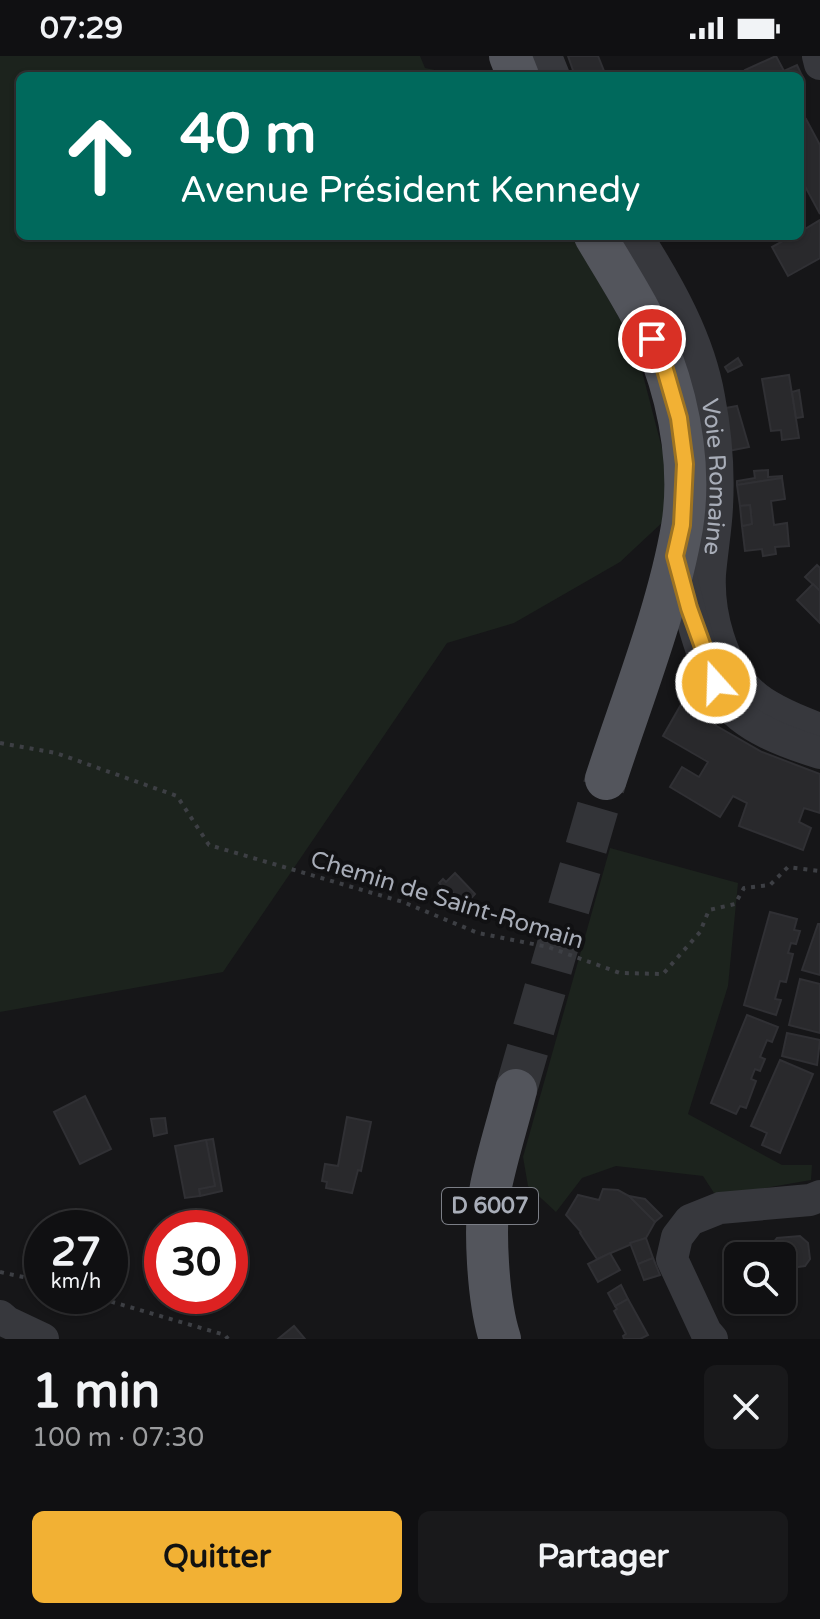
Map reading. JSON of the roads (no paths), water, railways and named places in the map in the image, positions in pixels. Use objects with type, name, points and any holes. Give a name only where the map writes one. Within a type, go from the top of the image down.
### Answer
[{"type":"main road","points":[[597,240],[633,299],[662,359],[679,418],[685,464],[682,525],[675,556],[651,642],[606,779]]},
{"type":"main road","name":"D 6007","points":[[508,1335],[488,1266],[490,1189],[516,1090]]},
{"type":"street","points":[[818,56],[820,64]]},
{"type":"street","name":"Voie Romaine","points":[[639,240],[685,322],[709,395],[718,468],[715,541],[710,576],[712,607],[720,643],[736,677],[752,695],[820,729]]},
{"type":"street","points":[[675,556],[704,651],[723,699],[751,724],[820,753]]},
{"type":"street","points":[[651,642],[704,651]]},
{"type":"street","points":[[712,1339],[672,1259],[677,1237],[690,1220],[720,1208],[810,1200],[820,1196]]},
{"type":"street","points":[[0,1316],[43,1339]]},
{"type":"tunnel","points":[[516,1090],[606,779]]}]
